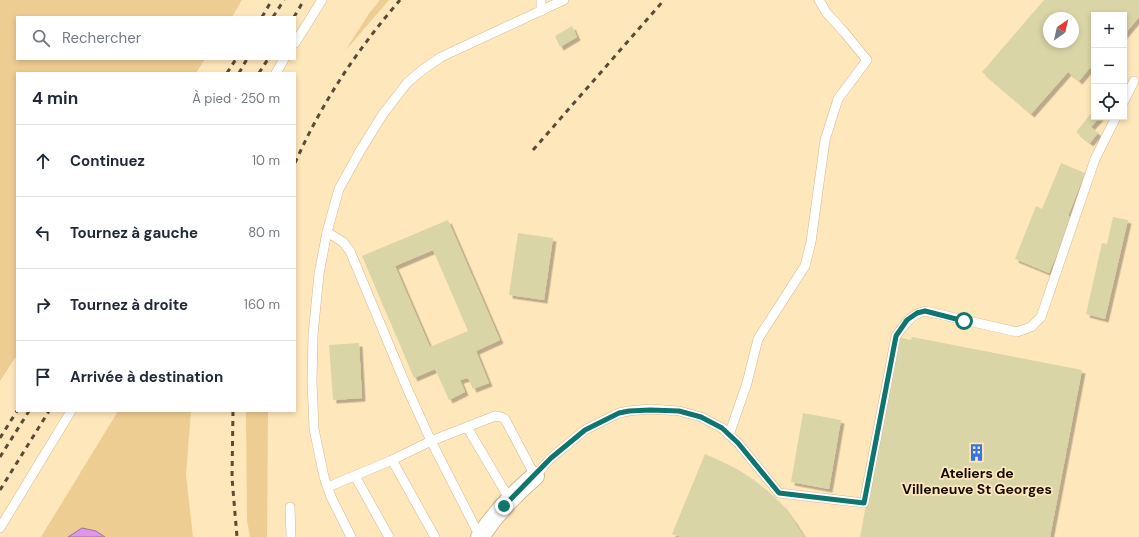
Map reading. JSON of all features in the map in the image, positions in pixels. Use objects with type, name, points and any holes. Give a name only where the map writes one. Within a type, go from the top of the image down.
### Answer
[{"type":"street","points":[[481,536],[510,500],[535,476]]},
{"type":"lane","points":[[296,41],[322,0]]},
{"type":"lane","points":[[541,0],[541,11]]},
{"type":"lane","points":[[352,537],[331,497],[324,477],[314,429],[312,381],[313,335],[318,282],[327,232],[339,189],[383,114],[407,83],[421,71],[441,57],[564,0]]},
{"type":"lane","points":[[729,435],[733,428],[747,383],[758,339],[805,266],[811,242],[825,140],[838,99],[867,60],[826,12],[819,0]]},
{"type":"lane","points":[[277,72],[283,60]]},
{"type":"lane","points":[[1127,95],[1134,81]]},
{"type":"lane","points":[[328,488],[431,441],[495,416],[505,419],[535,476],[551,458],[585,430],[619,413],[650,410],[679,411],[701,417],[722,428],[738,443],[779,493],[864,503],[896,336],[907,320],[917,313],[925,311],[1017,332],[1031,327],[1041,317],[1094,159],[1114,120]]},
{"type":"lane","points":[[327,232],[343,242],[350,251],[407,388],[431,441],[481,536]]},
{"type":"lane","points":[[0,528],[70,412]]},
{"type":"lane","points":[[467,427],[510,500]]},
{"type":"lane","points":[[392,460],[436,537]]},
{"type":"lane","points":[[355,476],[389,537]]},
{"type":"lane","points":[[290,507],[292,537]]},
{"type":"shaded area","points":[[0,0],[242,0],[233,16],[16,16],[16,60],[204,60],[197,72],[16,72],[16,357],[0,381]]},
{"type":"shaded area","points":[[380,0],[389,0],[345,51],[370,12]]},
{"type":"shaded area","points":[[117,412],[191,412],[186,475],[193,537],[105,537],[96,531],[69,537],[41,537]]},
{"type":"shaded area","points":[[246,412],[268,412],[267,537],[250,537],[247,520]]},
{"type":"shaded area","points":[[82,528],[96,531],[105,537],[68,537]]},
{"type":"building","points":[[1044,0],[1139,0],[1139,17],[1127,31],[1127,12],[1091,12],[1091,68],[1079,81],[1068,72],[1031,114],[982,72]]},
{"type":"building","points":[[572,26],[577,37],[560,47],[555,36]]},
{"type":"building","points":[[1091,114],[1091,120],[1097,120],[1091,127],[1098,133],[1090,143],[1076,132]]},
{"type":"building","points":[[1061,163],[1085,173],[1068,216],[1072,218],[1049,273],[1015,259],[1036,206],[1042,209]]},
{"type":"building","points":[[1113,217],[1128,220],[1105,319],[1086,314],[1102,243],[1107,244]]},
{"type":"building","points":[[448,220],[500,340],[476,351],[489,383],[473,389],[468,378],[460,380],[465,392],[449,400],[435,369],[414,378],[362,256]],"holes":[[[433,250],[468,331],[430,347],[395,266]]]},
{"type":"building","points":[[518,233],[553,238],[544,300],[509,295]]},
{"type":"building","name":"Ateliers de Villeneuve St Georges","points":[[898,337],[911,340],[912,337],[1082,370],[1050,537],[860,537]]},
{"type":"building","points":[[359,343],[362,398],[333,400],[329,345]]},
{"type":"building","points":[[803,413],[841,420],[829,489],[791,482]]},
{"type":"building","points":[[705,454],[737,469],[770,493],[783,506],[804,537],[681,537],[672,534]]},
{"type":"railway","points":[[263,16],[272,0]]},
{"type":"railway","points":[[274,16],[284,0]]},
{"type":"railway","points":[[295,16],[304,0]]},
{"type":"railway","points":[[296,161],[317,119],[342,77],[369,38],[400,0]]},
{"type":"railway","points":[[533,150],[664,0]]},
{"type":"railway","points":[[228,72],[235,60]]},
{"type":"railway","points":[[240,72],[246,60]]},
{"type":"railway","points":[[260,72],[267,60]]},
{"type":"railway","points":[[0,438],[16,412]]},
{"type":"railway","points":[[0,457],[28,412]]},
{"type":"railway","points":[[0,490],[48,412]]},
{"type":"railway","points":[[233,412],[232,478],[237,537]]},
{"type":"place","name":"Ateliers de Villeneuve St Georges","points":[[977,453]]},
{"type":"route","points":[[504,506],[551,458],[585,430],[619,413],[650,410],[679,411],[701,417],[722,428],[738,443],[779,493],[864,503],[896,336],[907,320],[917,313],[925,311],[964,321]]}]
